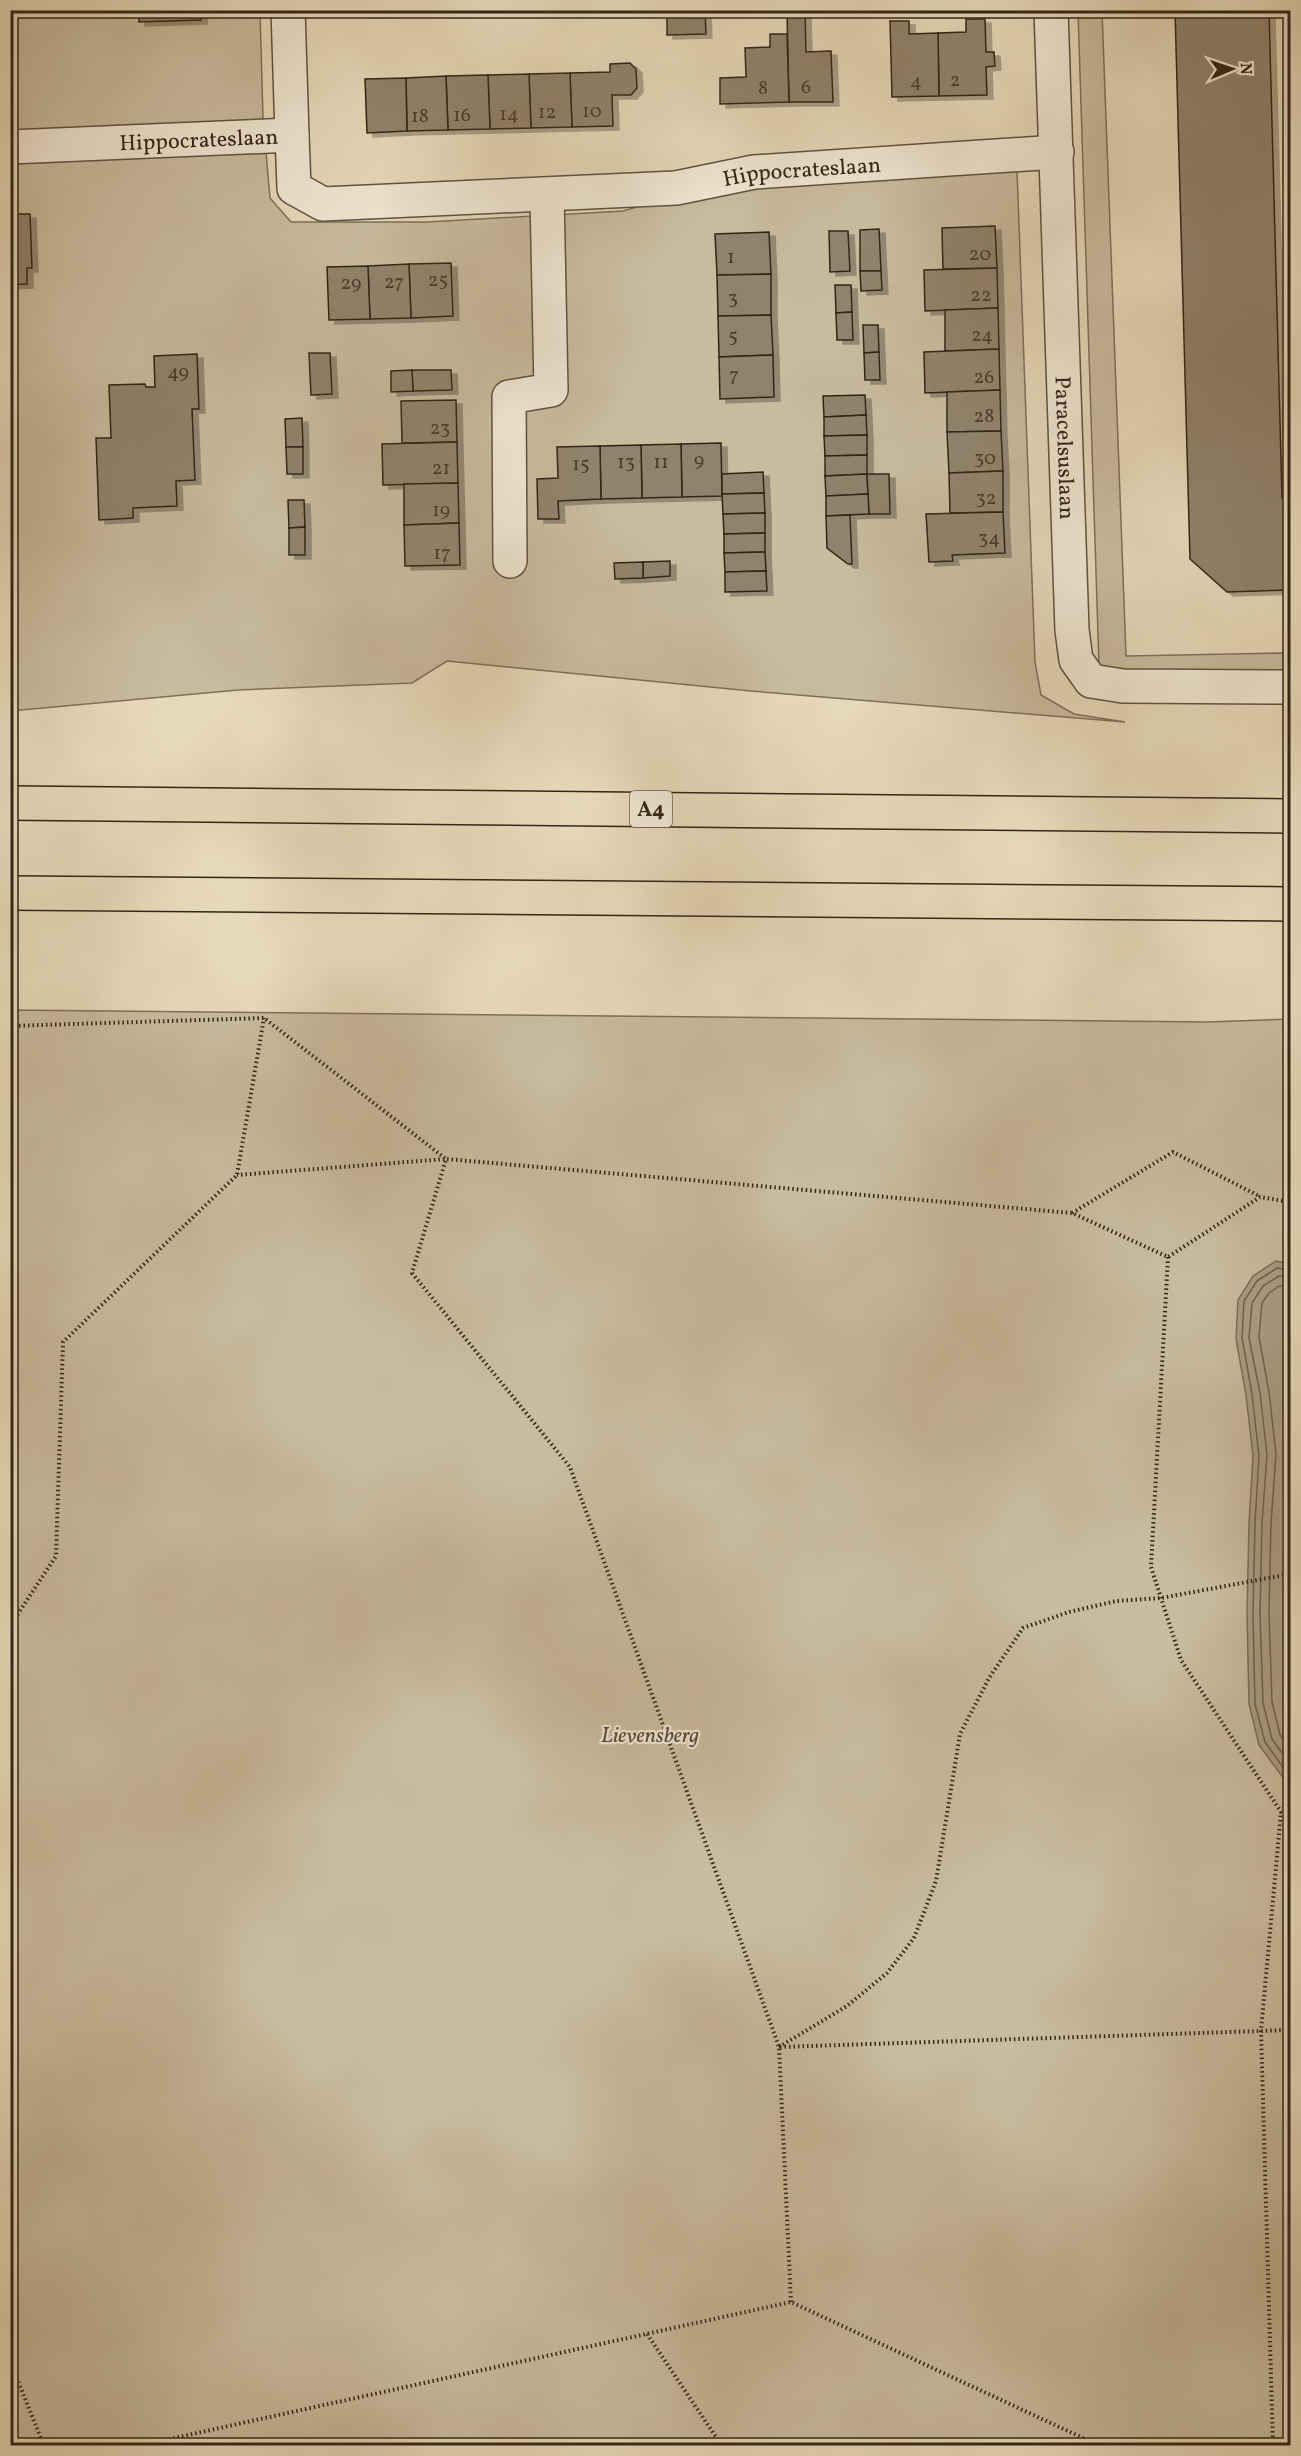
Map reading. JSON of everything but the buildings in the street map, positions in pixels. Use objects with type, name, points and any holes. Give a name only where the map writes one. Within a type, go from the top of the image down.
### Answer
[{"type":"highway","name":"A4","points":[[10,803],[1290,816]]},
{"type":"highway","points":[[10,893],[1290,904]]},
{"type":"street","points":[[288,10],[292,135]]},
{"type":"street","name":"Paracelsuslaan","points":[[1051,10],[1072,630],[1076,660],[1091,681],[1123,686],[1290,687]]},
{"type":"street","name":"Hippocrateslaan","points":[[10,147],[292,135],[294,188],[323,204],[676,188],[754,172],[1057,152]]},
{"type":"street","points":[[510,561],[509,397],[551,390],[547,195]]},
{"type":"path","points":[[10,1026],[264,1017],[446,1159]]},
{"type":"path","points":[[10,1626],[56,1556],[63,1342],[237,1175],[264,1017]]},
{"type":"path","points":[[1072,1213],[1173,1152],[1260,1197],[1290,1202]]},
{"type":"path","points":[[446,1159],[412,1273],[570,1467],[780,2047],[791,2302]]},
{"type":"path","points":[[237,1175],[446,1159],[1072,1213],[1168,1257]]},
{"type":"path","points":[[1168,1257],[1260,1197]]},
{"type":"path","points":[[1168,1257],[1151,1567],[1181,1660],[1281,1812],[1290,1818]]},
{"type":"path","points":[[780,2047],[855,2000],[887,1973],[914,1938],[936,1881],[960,1734],[989,1678],[1023,1628],[1068,1612],[1116,1601],[1161,1598],[1290,1574]]},
{"type":"path","points":[[1274,2445],[1261,2031],[1281,1812]]},
{"type":"path","points":[[780,2047],[1290,2030]]},
{"type":"path","points":[[138,2445],[791,2302],[1100,2445]]},
{"type":"path","points":[[647,2334],[722,2445]]},
{"type":"path","points":[[10,2361],[44,2445]]},
{"type":"green space","points":[[11,11],[260,11],[263,118],[270,198],[291,222],[427,222],[623,211],[747,176],[1017,170],[1035,662],[1041,695],[1074,714],[1125,722],[751,691],[447,661],[412,683],[238,690],[11,711]]},
{"type":"green space","points":[[1078,11],[1102,11],[1126,656],[1290,653],[1290,673],[1129,677],[1099,666]]},
{"type":"green space","name":"Lievensberg","points":[[11,1010],[1207,1022],[1290,1019],[1290,2445],[11,2445]]},
{"type":"water","points":[[1276,1261],[1290,1264],[1290,1787],[1259,1745],[1249,1704],[1247,1614],[1253,1456],[1246,1395],[1236,1339],[1238,1300],[1253,1276]]}]
